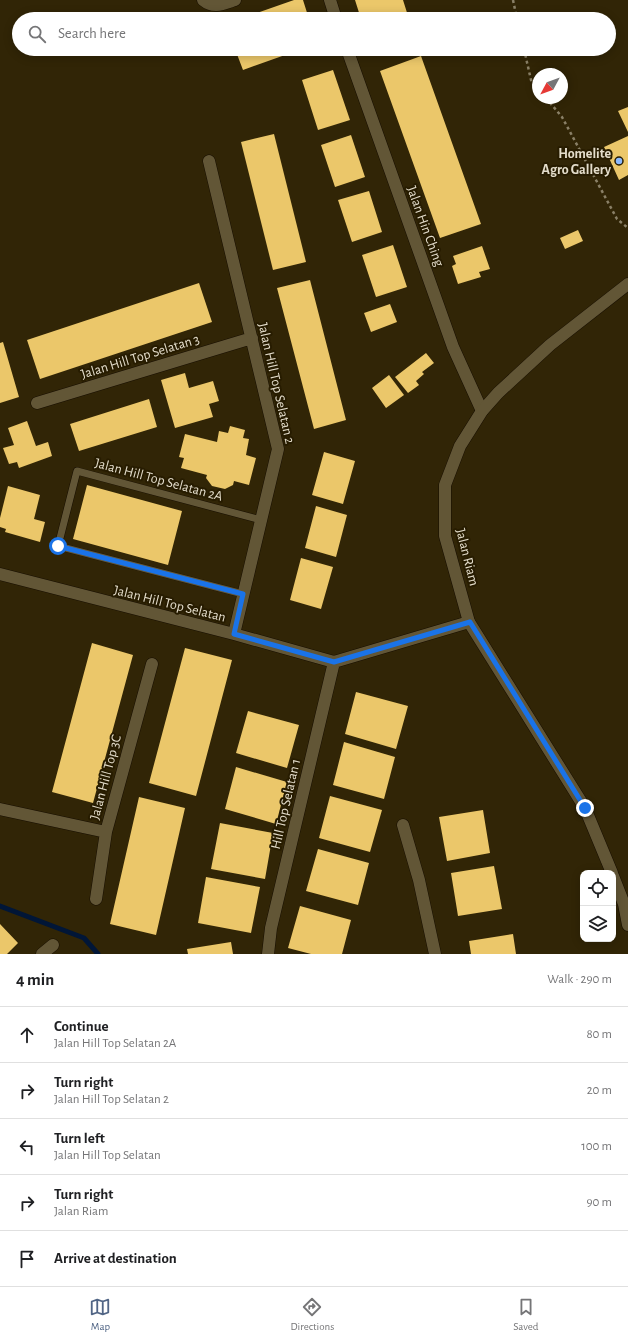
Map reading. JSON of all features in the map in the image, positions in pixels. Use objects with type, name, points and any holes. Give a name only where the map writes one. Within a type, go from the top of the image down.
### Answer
[{"type":"street","points":[[203,0],[208,4],[221,5],[235,0]]},
{"type":"street","points":[[330,0],[334,12]]},
{"type":"street","name":"Jalan Hin Ching","points":[[349,56],[453,347],[482,411]]},
{"type":"street","name":"Jalan Hill Top Selatan 2","points":[[209,161],[278,449],[234,634]]},
{"type":"street","name":"Jalan Riam","points":[[611,870],[585,808],[470,622],[445,536],[445,485],[460,446],[482,411],[498,393],[550,345],[628,284]]},
{"type":"street","name":"Jalan Hill Top Selatan 3","points":[[37,403],[252,338]]},
{"type":"street","name":"Jalan Hill Top Selatan","points":[[0,574],[234,634],[334,662]]},
{"type":"street","points":[[334,662],[470,622]]},
{"type":"street","name":"Hill Top Selatan 1","points":[[268,954],[271,928],[334,662]]},
{"type":"street","name":"Jalan Hill Top 3C","points":[[96,900],[106,832],[152,664]]},
{"type":"street","points":[[0,809],[106,832]]},
{"type":"street","points":[[403,825],[419,880],[435,954]]},
{"type":"street","points":[[616,884],[624,904],[628,925]]},
{"type":"street","points":[[42,954],[52,945]]},
{"type":"lane","name":"Jalan Hill Top Selatan 2A","points":[[243,594],[58,546],[77,471],[261,520]]},
{"type":"path","points":[[513,0],[516,12]]},
{"type":"path","points":[[526,56],[532,81]]},
{"type":"path","points":[[551,104],[562,117],[618,219],[628,228]]},
{"type":"building","points":[[294,0],[303,0],[307,12],[260,12]]},
{"type":"building","points":[[355,0],[403,0],[407,12],[359,12]]},
{"type":"building","points":[[238,56],[282,56],[243,70]]},
{"type":"building","points":[[421,56],[481,224],[440,238],[380,71]]},
{"type":"building","points":[[333,70],[350,120],[318,130],[302,80]]},
{"type":"building","name":"Homelite Agro Gallery","points":[[628,107],[628,132],[618,111]]},
{"type":"building","points":[[274,134],[306,262],[273,270],[241,142]]},
{"type":"building","points":[[351,135],[365,177],[335,187],[321,145]]},
{"type":"building","name":"Homelite Agro Gallery","points":[[628,136],[628,175],[619,180],[604,147]]},
{"type":"building","points":[[369,191],[382,232],[352,242],[338,200]]},
{"type":"building","points":[[578,230],[583,241],[565,249],[560,238]]},
{"type":"building","points":[[393,245],[407,287],[376,297],[362,255]]},
{"type":"building","points":[[482,246],[490,269],[479,272],[481,277],[458,284],[452,266],[456,264],[453,256]]},
{"type":"building","points":[[310,280],[346,420],[314,429],[277,288]]},
{"type":"building","points":[[199,283],[212,322],[40,379],[27,340]]},
{"type":"building","points":[[390,304],[397,322],[371,332],[364,313]]},
{"type":"building","points":[[3,342],[19,397],[0,403],[0,343]]},
{"type":"building","points":[[426,353],[434,363],[422,372],[424,374],[416,381],[419,385],[408,393],[395,377]]},
{"type":"building","points":[[185,373],[189,388],[213,381],[219,401],[209,404],[213,417],[175,428],[161,380]]},
{"type":"building","points":[[389,375],[404,395],[386,408],[372,388]]},
{"type":"building","points":[[149,399],[157,427],[79,451],[70,424]]},
{"type":"building","points":[[27,421],[36,446],[48,442],[52,456],[19,468],[17,462],[9,464],[3,448],[14,445],[8,428]]},
{"type":"building","points":[[230,426],[245,430],[243,438],[249,439],[246,455],[256,458],[249,485],[234,481],[233,485],[225,489],[212,486],[206,478],[207,475],[181,468],[184,458],[179,457],[185,434],[217,442],[219,431],[228,433]]},
{"type":"building","points":[[324,452],[355,461],[343,504],[312,495]]},
{"type":"building","points":[[87,485],[182,511],[168,565],[73,539]]},
{"type":"building","points":[[8,486],[40,495],[34,519],[45,522],[40,542],[5,532],[6,529],[0,527],[0,518]]},
{"type":"building","points":[[316,506],[347,515],[336,557],[305,548]]},
{"type":"building","points":[[301,558],[333,567],[321,609],[290,600]]},
{"type":"building","points":[[92,643],[133,655],[93,803],[52,792]]},
{"type":"building","points":[[185,648],[232,660],[196,796],[149,783]]},
{"type":"building","points":[[356,692],[408,706],[396,749],[345,734]]},
{"type":"building","points":[[248,711],[299,725],[287,768],[236,753]]},
{"type":"building","points":[[344,742],[395,757],[384,799],[333,785]]},
{"type":"building","points":[[236,767],[287,782],[276,824],[225,809]]},
{"type":"building","points":[[330,796],[382,810],[370,852],[319,838]]},
{"type":"building","points":[[139,797],[185,808],[156,935],[110,924]]},
{"type":"building","points":[[483,810],[490,853],[447,861],[439,817]]},
{"type":"building","points":[[220,823],[273,833],[265,879],[211,869]]},
{"type":"building","points":[[318,849],[369,863],[358,905],[306,891]]},
{"type":"building","points":[[494,866],[502,909],[458,916],[451,873]]},
{"type":"building","points":[[206,877],[260,887],[251,933],[198,923]]},
{"type":"building","points":[[300,906],[351,920],[342,954],[311,954],[288,948]]},
{"type":"building","points":[[0,924],[18,943],[7,954],[0,954]]},
{"type":"building","points":[[513,934],[516,954],[471,954],[469,941]]},
{"type":"building","points":[[231,942],[233,954],[188,954],[187,949]]},
{"type":"waterway","points":[[0,906],[84,938],[98,954]]},
{"type":"place","name":"Homelite Agro Gallery","points":[[619,161]]},
{"type":"route","points":[[58,546],[243,594],[234,634],[334,662],[470,622],[585,808]]}]
